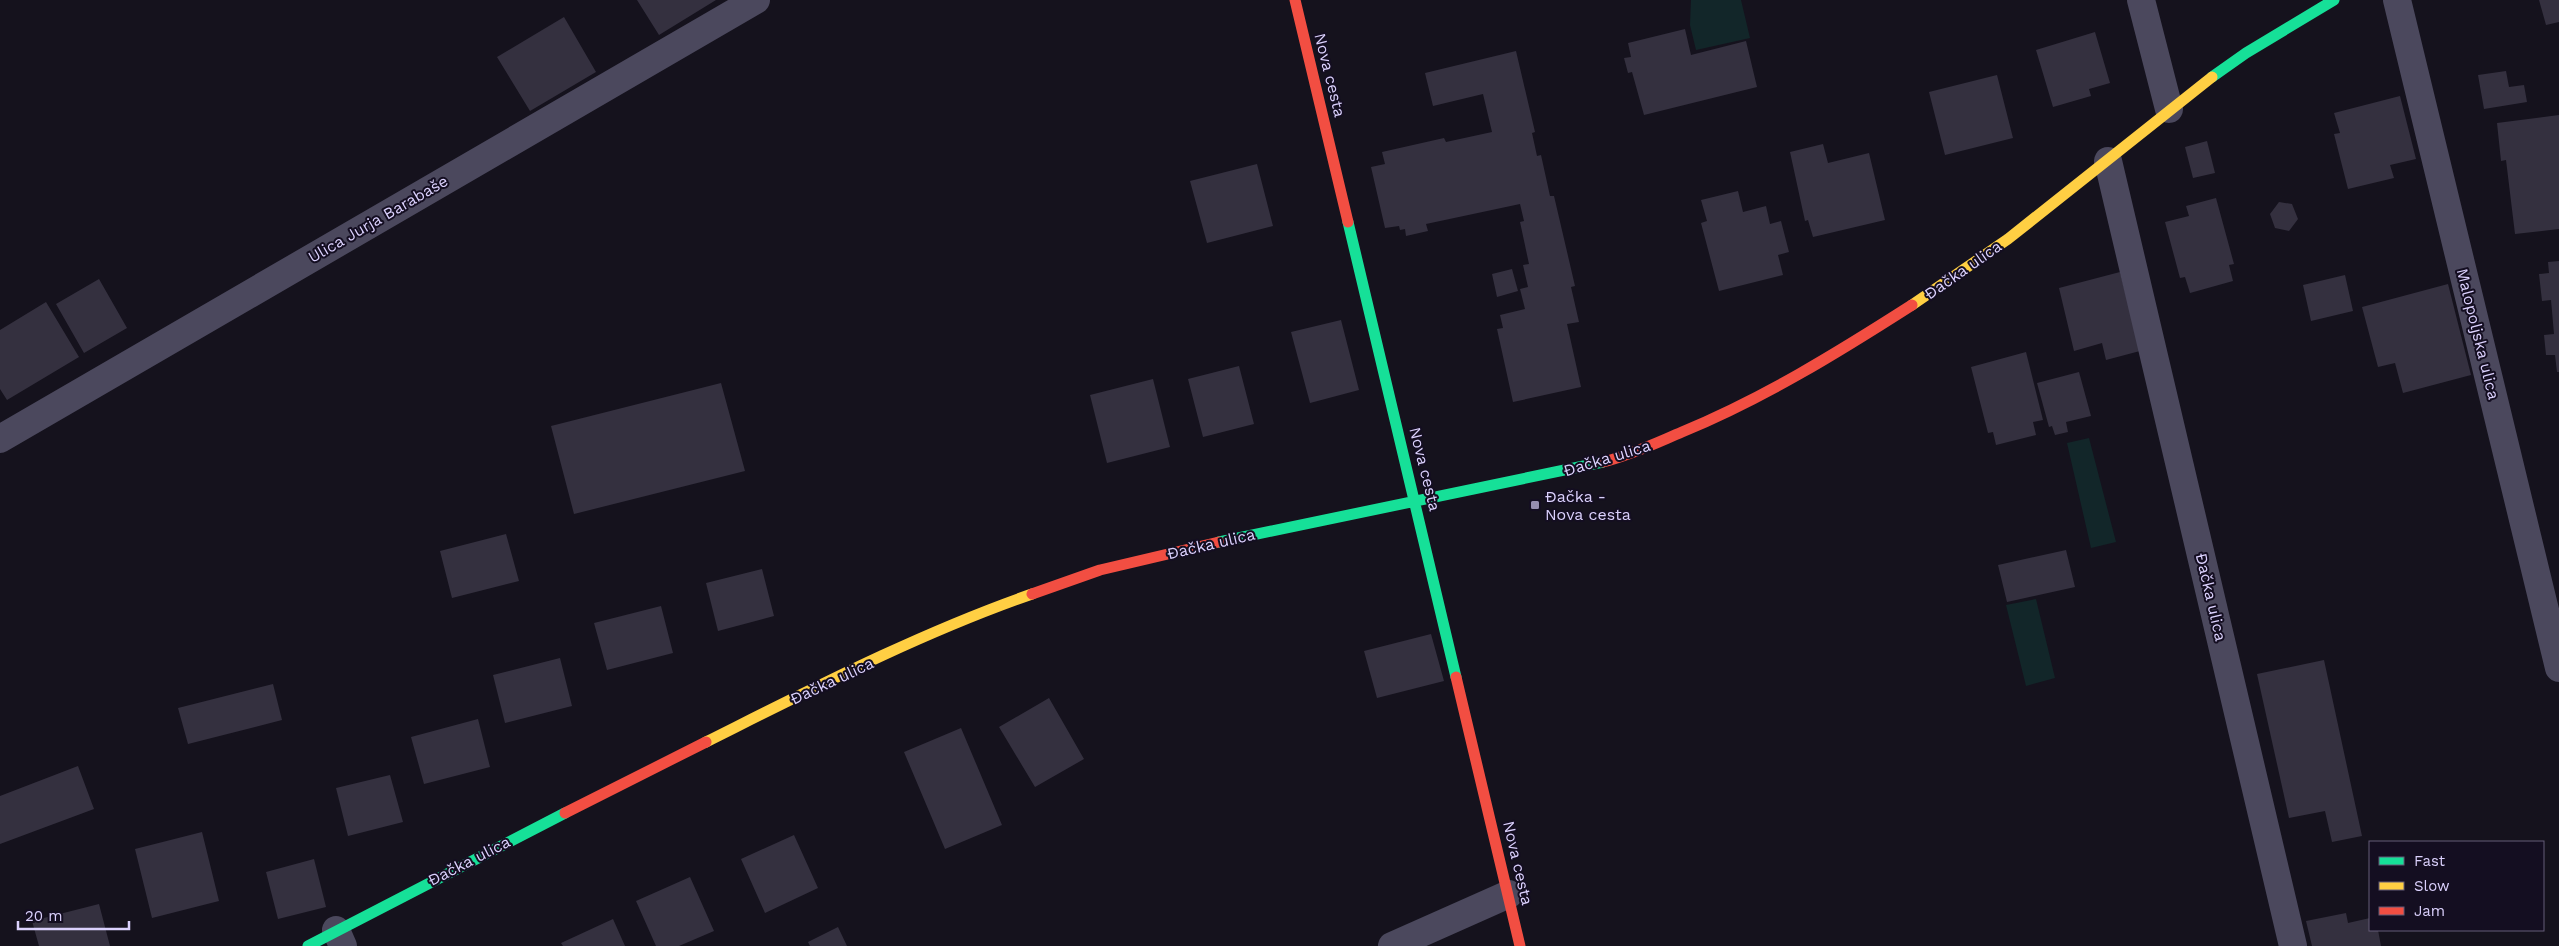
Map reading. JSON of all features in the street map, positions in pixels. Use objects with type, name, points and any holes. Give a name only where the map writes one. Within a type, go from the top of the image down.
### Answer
[{"type":"street","name":"Ulica Jurja Barabaše","points":[[0,439],[756,0]]},
{"type":"street","name":"Nova cesta","points":[[1295,0],[1416,502],[1520,946]]},
{"type":"street","points":[[2141,0],[2169,109]]},
{"type":"street","name":"Đačka ulica","points":[[308,946],[340,938],[790,700],[978,613],[1100,570],[1256,533],[1572,470],[1625,456],[1674,436],[1768,392],[1868,334],[1952,280],[2108,161],[2169,109],[2246,53],[2334,0]]},
{"type":"street","name":"Malopoljska ulica","points":[[2397,0],[2559,668]]},
{"type":"street","name":"Đačka ulica","points":[[2108,161],[2293,946]]},
{"type":"street","points":[[1392,946],[1509,894]]},
{"type":"green space","points":[[1691,0],[1741,0],[1750,38],[1696,50],[1690,25]]},
{"type":"green space","points":[[2089,438],[2116,542],[2091,548],[2067,443]]},
{"type":"green space","points":[[2036,599],[2055,678],[2026,686],[2006,605]]},
{"type":"building","points":[[637,0],[716,0],[659,35]]},
{"type":"building","points":[[2539,0],[2559,0],[2559,22],[2546,25]]},
{"type":"building","points":[[564,17],[596,72],[530,111],[497,57]]},
{"type":"building","points":[[1685,29],[1691,55],[1746,41],[1757,87],[1644,115],[1632,72],[1628,73],[1624,58],[1631,57],[1628,43]]},
{"type":"building","points":[[2095,32],[2110,83],[2089,89],[2091,96],[2053,107],[2036,50]]},
{"type":"building","points":[[1516,51],[1535,132],[1532,133],[1537,156],[1541,155],[1550,196],[1554,196],[1575,286],[1571,287],[1579,322],[1567,324],[1581,387],[1513,402],[1497,329],[1503,328],[1500,315],[1525,309],[1520,289],[1528,287],[1523,265],[1529,264],[1520,222],[1524,221],[1520,204],[1426,224],[1428,231],[1406,236],[1405,229],[1400,230],[1399,226],[1385,228],[1371,167],[1385,164],[1382,152],[1444,138],[1446,142],[1492,132],[1483,94],[1433,106],[1425,73]]},
{"type":"building","points":[[2506,71],[2509,87],[2524,85],[2527,102],[2484,109],[2478,75]]},
{"type":"building","points":[[1997,75],[2013,138],[1945,155],[1929,92]]},
{"type":"building","points":[[2400,96],[2416,159],[2390,165],[2394,178],[2348,189],[2334,134],[2340,133],[2334,113]]},
{"type":"building","points":[[2559,115],[2559,229],[2515,234],[2506,160],[2501,161],[2497,123]]},
{"type":"building","points":[[2207,141],[2215,173],[2193,178],[2185,147]]},
{"type":"building","points":[[1823,144],[1828,163],[1869,153],[1885,220],[1813,237],[1808,220],[1805,221],[1790,152]]},
{"type":"building","points":[[1257,164],[1273,226],[1207,243],[1190,181]]},
{"type":"building","points":[[1738,191],[1743,212],[1766,206],[1770,224],[1781,221],[1789,252],[1778,255],[1783,275],[1719,291],[1701,223],[1707,221],[1701,200]]},
{"type":"building","points":[[2216,198],[2234,264],[2229,265],[2233,281],[2190,293],[2185,277],[2180,278],[2165,222],[2189,216],[2186,206]]},
{"type":"building","points":[[2279,202],[2292,204],[2298,219],[2289,231],[2275,228],[2270,214]]},
{"type":"building","points":[[2559,261],[2559,372],[2557,372],[2555,355],[2546,355],[2544,335],[2554,334],[2551,300],[2542,301],[2539,274],[2549,273],[2548,262]]},
{"type":"building","points":[[1512,269],[1518,291],[1497,297],[1492,274]]},
{"type":"building","points":[[2120,272],[2140,351],[2106,360],[2102,343],[2074,351],[2059,288]]},
{"type":"building","points":[[2345,275],[2353,311],[2311,321],[2303,285]]},
{"type":"building","points":[[99,279],[127,328],[84,353],[56,304]]},
{"type":"building","points":[[2448,284],[2471,375],[2403,393],[2395,363],[2378,367],[2362,307]]},
{"type":"building","points":[[46,302],[79,357],[7,400],[0,389],[0,330]]},
{"type":"building","points":[[1341,320],[1359,390],[1310,403],[1291,332]]},
{"type":"building","points":[[2026,352],[2043,420],[2033,422],[2036,435],[1996,445],[1993,432],[1988,433],[1971,367]]},
{"type":"building","points":[[1239,366],[1254,424],[1203,437],[1188,379]]},
{"type":"building","points":[[2079,372],[2091,416],[2066,422],[2068,432],[2055,435],[2052,426],[2049,427],[2037,383]]},
{"type":"building","points":[[1153,379],[1170,447],[1107,463],[1090,395]]},
{"type":"building","points":[[721,383],[745,471],[574,514],[551,426]]},
{"type":"building","points":[[506,534],[519,581],[452,598],[440,551]]},
{"type":"building","points":[[2066,550],[2075,587],[2007,602],[1998,565]]},
{"type":"building","points":[[762,569],[774,616],[718,631],[706,583]]},
{"type":"building","points":[[661,606],[673,653],[607,670],[594,623]]},
{"type":"building","points":[[1431,634],[1444,681],[1377,698],[1364,651]]},
{"type":"building","points":[[560,658],[572,706],[505,723],[493,675]]},
{"type":"building","points":[[2324,660],[2362,836],[2332,842],[2325,811],[2289,818],[2257,674]]},
{"type":"building","points":[[273,684],[282,720],[188,744],[178,708]]},
{"type":"building","points":[[1049,698],[1084,759],[1035,787],[999,727]]},
{"type":"building","points":[[478,719],[490,767],[424,784],[411,737]]},
{"type":"building","points":[[961,728],[1002,825],[945,849],[904,752]]},
{"type":"building","points":[[78,766],[94,809],[0,844],[0,796]]},
{"type":"building","points":[[390,775],[403,822],[348,836],[336,788]]},
{"type":"building","points":[[202,832],[219,901],[152,918],[135,849]]},
{"type":"building","points":[[794,835],[818,888],[765,913],[741,859]]},
{"type":"building","points":[[314,859],[326,907],[278,919],[266,872]]},
{"type":"building","points":[[690,877],[714,931],[679,946],[656,946],[636,901]]},
{"type":"building","points":[[99,904],[110,946],[39,946],[32,921]]},
{"type":"building","points":[[2346,913],[2348,923],[2369,918],[2369,931],[2378,931],[2381,946],[2312,946],[2306,921]]},
{"type":"building","points":[[613,919],[625,946],[563,946],[561,943]]},
{"type":"building","points":[[838,927],[847,946],[810,946],[808,942]]},
{"type":"traffic: fast","points":[[2212,77],[2246,53],[2334,0]]},
{"type":"traffic: fast","points":[[1348,222],[1456,677]]},
{"type":"traffic: fast","points":[[1219,542],[1603,462]]},
{"type":"traffic: fast","points":[[308,946],[565,813]]},
{"type":"traffic: slow","points":[[1912,305],[2008,239],[2212,77]]},
{"type":"traffic: slow","points":[[706,742],[826,682],[908,644],[990,609],[1032,594]]},
{"type":"traffic: jam","points":[[1295,0],[1348,222]]},
{"type":"traffic: jam","points":[[1603,462],[1624,456],[1742,405],[1828,357],[1912,305]]},
{"type":"traffic: jam","points":[[1032,594],[1100,570],[1219,542]]},
{"type":"traffic: jam","points":[[1456,677],[1520,946]]},
{"type":"traffic: jam","points":[[565,813],[706,742]]},
{"type":"place","name":"Đačka - Nova cesta","points":[[1535,505]]}]
